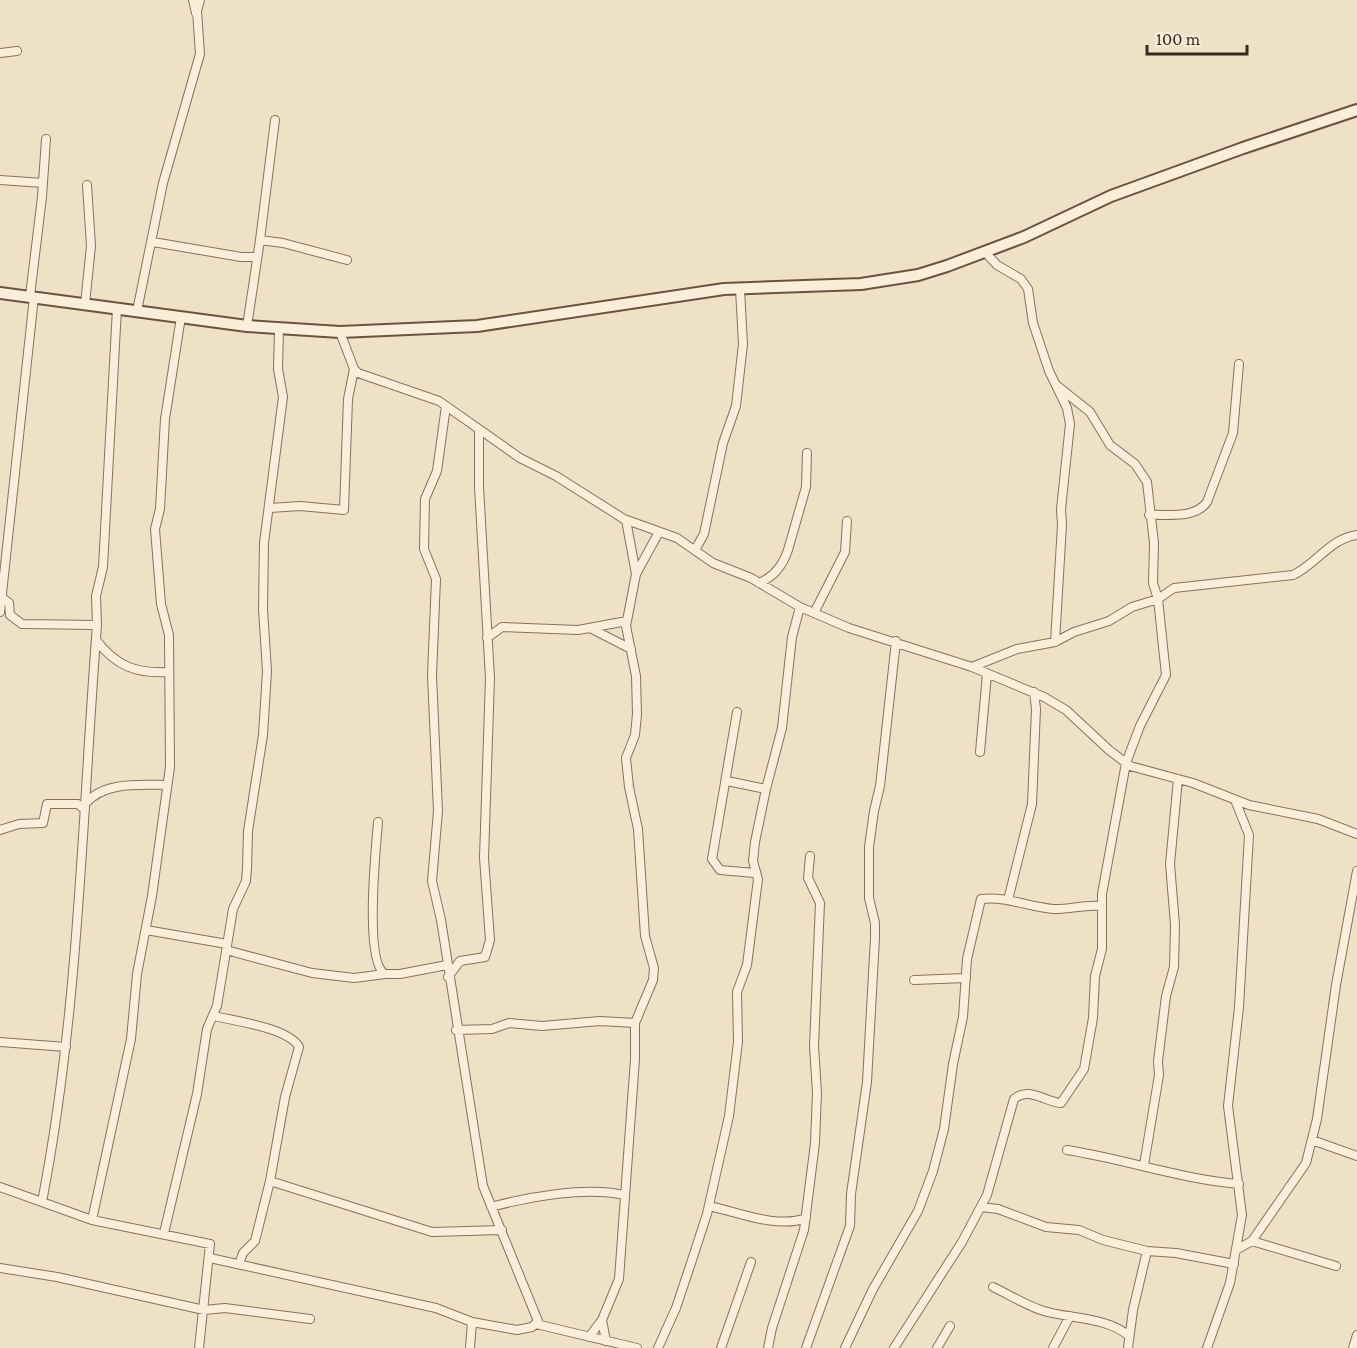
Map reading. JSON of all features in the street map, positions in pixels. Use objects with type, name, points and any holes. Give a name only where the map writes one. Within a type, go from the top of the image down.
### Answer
[{"type":"street","points":[[193,0],[198,17]]},
{"type":"street","points":[[137,311],[153,242],[163,183],[200,54],[198,17],[200,0]]},
{"type":"street","points":[[0,53],[17,51]]},
{"type":"street","points":[[0,292],[279,330],[340,332],[477,326],[683,294],[861,284],[918,275],[985,252],[1024,237],[1112,196],[1244,147],[1357,110]]},
{"type":"street","points":[[247,326],[275,120]]},
{"type":"street","points":[[0,612],[46,139]]},
{"type":"street","points":[[0,180],[43,183]]},
{"type":"street","points":[[85,304],[91,246],[87,185]]},
{"type":"street","points":[[260,240],[283,243],[347,260]]},
{"type":"street","points":[[153,242],[241,257],[257,256]]},
{"type":"street","points":[[985,252],[997,265],[1021,279],[1028,289],[1034,323],[1056,385],[1067,408],[1070,424],[1061,509],[1062,535],[1054,642]]},
{"type":"street","points":[[695,550],[704,534],[723,443],[736,406],[743,344],[740,289]]},
{"type":"street","points":[[42,1202],[66,1047],[97,625],[96,596],[103,567],[117,308]]},
{"type":"street","points":[[92,1220],[131,1039],[137,974],[146,930],[171,747],[169,635],[161,604],[155,530],[160,509],[165,419],[181,317]]},
{"type":"street","points":[[164,1233],[197,1095],[207,1029],[214,1016],[236,902],[246,881],[248,831],[263,735],[267,671],[263,609],[264,543],[283,397],[278,369],[279,330]]},
{"type":"street","points":[[270,508],[300,506],[344,510],[348,399],[354,369],[340,332]]},
{"type":"street","points":[[1149,514],[1187,514],[1201,509],[1207,502],[1233,433],[1239,364]]},
{"type":"street","points":[[354,369],[415,395],[433,398],[479,431],[626,520],[677,538],[713,563],[770,588],[800,607],[849,628],[896,641],[926,654],[972,667],[1034,692],[1066,710],[1126,763],[1142,771],[1178,779],[1235,800],[1318,819],[1357,835]]},
{"type":"street","points":[[894,1348],[981,1207],[1001,1152],[1014,1099],[1021,1094],[1030,1094],[1061,1103],[1069,1088],[1082,1073],[1102,949],[1104,927],[1101,906],[1126,763],[1140,726],[1166,675],[1158,599],[1153,583],[1154,543],[1149,514],[1150,492],[1140,469],[1110,445],[1090,412],[1056,385]]},
{"type":"street","points":[[446,406],[436,471],[425,499],[424,549],[436,579],[432,675],[438,811],[432,881],[441,920],[456,1030],[483,1186],[537,1316],[536,1324]]},
{"type":"street","points":[[448,977],[460,961],[482,959],[489,947],[488,887],[484,858],[490,678],[479,487],[479,431]]},
{"type":"street","points":[[759,583],[770,579],[785,560],[806,487],[807,453]]},
{"type":"street","points":[[626,520],[636,574]]},
{"type":"street","points":[[814,613],[845,552],[848,521]]},
{"type":"street","points":[[589,1337],[602,1320],[619,1279],[635,1059],[635,1023],[653,980],[654,968],[644,929],[638,829],[629,787],[626,758],[635,735],[637,714],[636,676],[627,621],[636,574],[659,532]]},
{"type":"street","points":[[972,667],[1017,648],[1054,642],[1074,632],[1109,621],[1132,607],[1158,599],[1174,588],[1293,575],[1300,572],[1328,547],[1357,535]]},
{"type":"street","points":[[770,579],[770,588]]},
{"type":"street","points":[[1,597],[9,603],[10,615],[20,623],[97,625]]},
{"type":"street","points":[[658,1348],[676,1308],[708,1206],[732,1095],[738,1042],[737,992],[747,965],[758,879],[755,873],[754,842],[782,728],[792,637],[800,607]]},
{"type":"street","points":[[487,638],[501,627],[557,631],[591,629],[627,621]]},
{"type":"street","points":[[591,629],[631,649]]},
{"type":"street","points":[[96,640],[113,660],[125,667],[145,672],[169,672]]},
{"type":"street","points":[[806,1348],[850,1227],[851,1194],[866,1094],[875,938],[875,923],[869,898],[869,847],[880,786],[896,641]]},
{"type":"street","points":[[980,752],[987,674]]},
{"type":"street","points":[[1008,900],[1032,804],[1034,692]]},
{"type":"street","points":[[737,712],[727,781],[715,836],[713,862],[724,871],[755,873]]},
{"type":"street","points":[[1144,1165],[1159,1075],[1158,1061],[1166,996],[1174,967],[1175,926],[1170,864],[1178,779]]},
{"type":"street","points":[[727,781],[766,789]]},
{"type":"street","points":[[0,830],[19,824],[43,823],[47,804],[83,804],[91,797],[106,790],[123,786],[167,785]]},
{"type":"street","points":[[1206,1348],[1230,1283],[1242,1215],[1228,1106],[1239,1007],[1250,835],[1235,800]]},
{"type":"street","points":[[378,822],[373,878],[374,932],[382,971]]},
{"type":"street","points":[[768,1348],[772,1328],[804,1230],[817,1121],[814,1046],[820,903],[808,878],[810,856]]},
{"type":"street","points":[[1236,1251],[1251,1241],[1306,1163],[1319,1110],[1340,956],[1357,871]]},
{"type":"street","points":[[845,1348],[873,1289],[911,1225],[927,1190],[944,1129],[953,1064],[963,1017],[970,940],[981,899],[1008,900],[1052,909],[1085,904],[1101,906]]},
{"type":"street","points":[[146,930],[227,947],[297,970],[354,978],[375,976],[382,971],[409,973],[447,965]]},
{"type":"street","points":[[914,980],[966,978]]},
{"type":"street","points":[[214,1016],[270,1029],[297,1042],[299,1047],[285,1097],[270,1181],[255,1241],[243,1253],[239,1264]]},
{"type":"street","points":[[456,1030],[492,1029],[510,1023],[542,1026],[600,1021],[635,1023]]},
{"type":"street","points":[[0,1042],[66,1047]]},
{"type":"street","points":[[1312,1140],[1357,1156]]},
{"type":"street","points":[[1067,1150],[1144,1165],[1203,1181],[1239,1184]]},
{"type":"street","points":[[270,1181],[432,1232],[502,1230]]},
{"type":"street","points":[[0,1187],[92,1220],[208,1242],[211,1246],[210,1258],[199,1348]]},
{"type":"street","points":[[491,1207],[520,1199],[590,1189],[624,1195]]},
{"type":"street","points":[[708,1206],[761,1218],[795,1222],[806,1218]]},
{"type":"street","points":[[981,1207],[998,1209],[1046,1227],[1078,1230],[1103,1240],[1147,1251],[1176,1253],[1234,1263]]},
{"type":"street","points":[[795,1222],[804,1230]]},
{"type":"street","points":[[1251,1241],[1336,1266]]},
{"type":"street","points":[[1128,1348],[1126,1334],[1131,1325],[1147,1251]]},
{"type":"street","points":[[210,1258],[436,1308],[472,1322],[517,1330],[536,1324],[636,1348]]},
{"type":"street","points":[[721,1348],[751,1262]]},
{"type":"street","points":[[0,1268],[57,1277],[204,1310],[225,1308],[310,1319]]},
{"type":"street","points":[[993,1287],[1043,1311],[1084,1318],[1126,1334]]},
{"type":"street","points":[[1053,1348],[1070,1316]]},
{"type":"street","points":[[602,1320],[606,1341]]},
{"type":"street","points":[[470,1348],[472,1322]]},
{"type":"street","points":[[937,1348],[950,1326]]},
{"type":"street","points":[[1353,1348],[1357,1335]]}]
